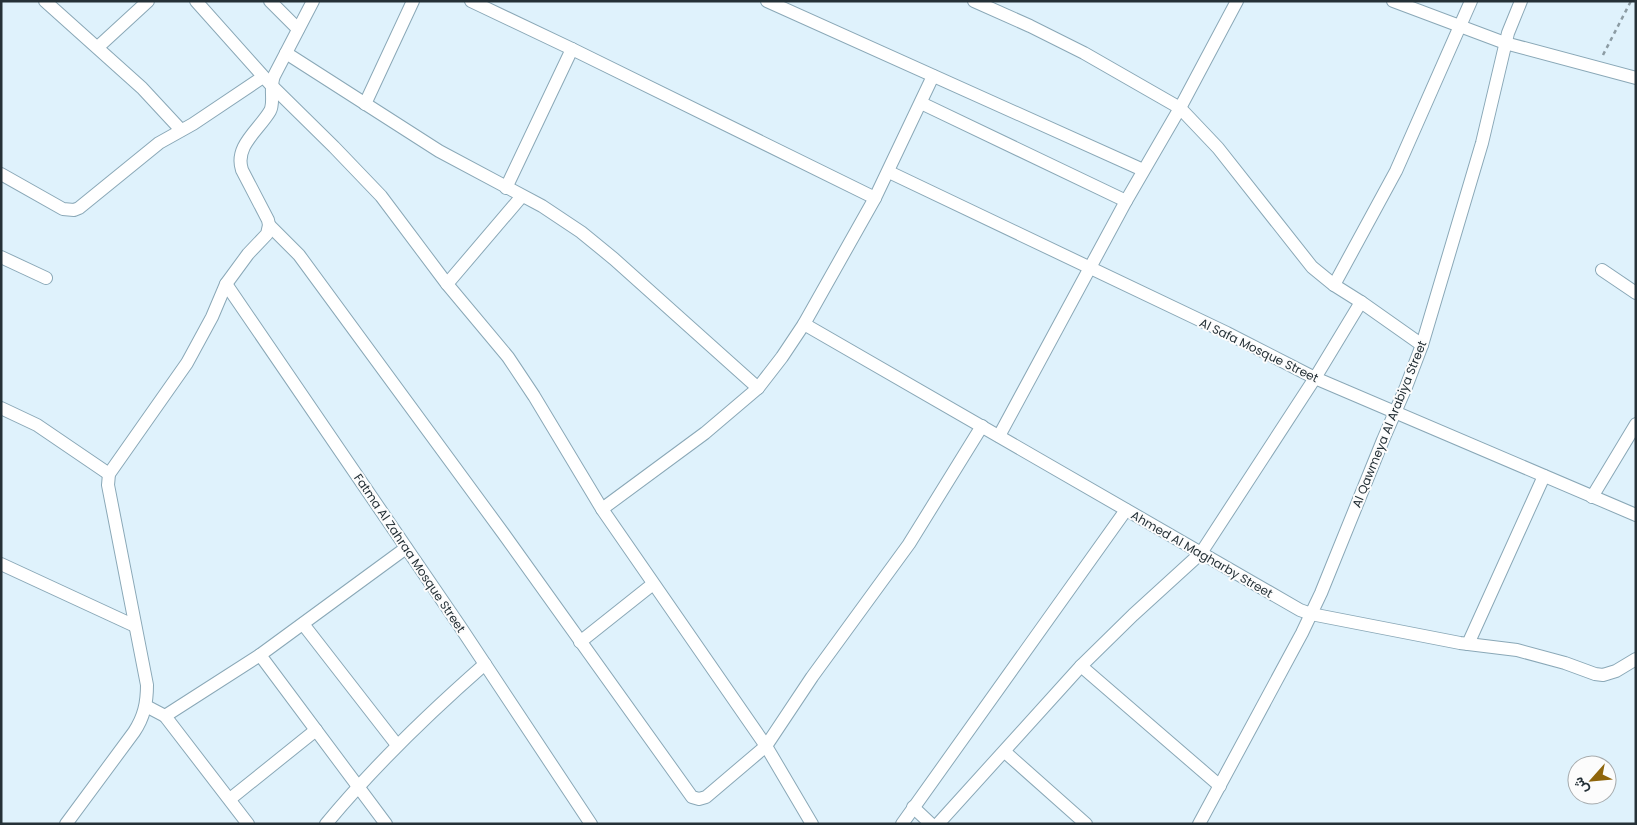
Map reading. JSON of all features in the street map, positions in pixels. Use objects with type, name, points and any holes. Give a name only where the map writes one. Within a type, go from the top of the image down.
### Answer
[{"type":"street","points":[[45,1],[142,88],[182,130]]},
{"type":"street","points":[[98,47],[148,1]]},
{"type":"street","points":[[196,1],[267,81],[381,196],[447,284],[513,365],[534,396],[602,509],[766,746],[812,824]]},
{"type":"street","points":[[270,1],[298,29]]},
{"type":"street","points":[[1,174],[63,209],[74,210],[83,205],[150,150],[274,76],[313,1]]},
{"type":"street","points":[[365,104],[414,1]]},
{"type":"street","points":[[471,1],[875,198]]},
{"type":"street","points":[[767,1],[1143,170]]},
{"type":"street","points":[[974,1],[1084,53],[1180,108],[1218,148],[1312,267],[1334,285],[1422,345]]},
{"type":"street","points":[[999,436],[1143,170],[1180,108],[1236,1]]},
{"type":"street","points":[[1393,1],[1505,43],[1636,78]]},
{"type":"street","points":[[1334,285],[1396,171],[1471,1]]},
{"type":"street","name":"Al Qawmeya Al Arabiya Street","points":[[1199,824],[1311,614],[1396,412],[1422,345],[1482,143],[1505,43],[1521,1]]},
{"type":"street","points":[[506,188],[572,49]]},
{"type":"street","points":[[286,53],[439,152],[563,220],[598,245],[758,388]]},
{"type":"street","points":[[602,509],[705,433],[758,388],[782,357],[804,324],[889,172],[933,76]]},
{"type":"street","points":[[267,81],[272,102],[270,111],[243,147],[240,158],[242,170],[269,225],[299,256],[692,797],[699,799],[706,797],[766,746],[812,677],[909,544],[982,426]]},
{"type":"street","points":[[921,103],[1126,201]]},
{"type":"street","name":"Al Safa Mosque Street","points":[[889,172],[1227,333],[1315,378],[1636,515]]},
{"type":"street","points":[[447,284],[522,196]]},
{"type":"street","points":[[66,824],[134,732],[146,706],[147,685],[108,485],[110,474],[187,363],[212,317],[226,284],[248,254],[267,234],[269,225]]},
{"type":"street","points":[[1,257],[46,278]]},
{"type":"street","points":[[1602,270],[1636,293]]},
{"type":"street","name":"Fatma Al Zahraa Mosque Street","points":[[226,284],[485,664],[591,824]]},
{"type":"street","points":[[938,824],[1081,666],[1201,553],[1315,378],[1361,302]]},
{"type":"street","name":"Ahmed Al Magharby Street","points":[[804,324],[1300,610],[1311,614],[1468,644],[1517,650],[1595,674],[1603,675],[1616,671],[1636,659]]},
{"type":"street","points":[[1,408],[37,425],[110,474]]},
{"type":"street","points":[[1592,497],[1636,424]]},
{"type":"street","points":[[1468,644],[1544,476]]},
{"type":"street","points":[[902,824],[1126,510]]},
{"type":"street","points":[[165,716],[260,655],[406,548]]},
{"type":"street","points":[[1,564],[135,626]]},
{"type":"street","points":[[580,642],[653,584]]},
{"type":"street","points":[[304,624],[397,745]]},
{"type":"street","points":[[260,655],[386,824]]},
{"type":"street","points":[[326,824],[357,786],[397,745],[485,664]]},
{"type":"street","points":[[1081,666],[1220,786]]},
{"type":"street","points":[[146,706],[165,716],[248,824]]},
{"type":"street","points":[[230,799],[316,730]]},
{"type":"street","points":[[1005,752],[1086,824]]},
{"type":"street","points":[[914,808],[931,824]]},
{"type":"path","points":[[1597,68],[1630,1]]}]
